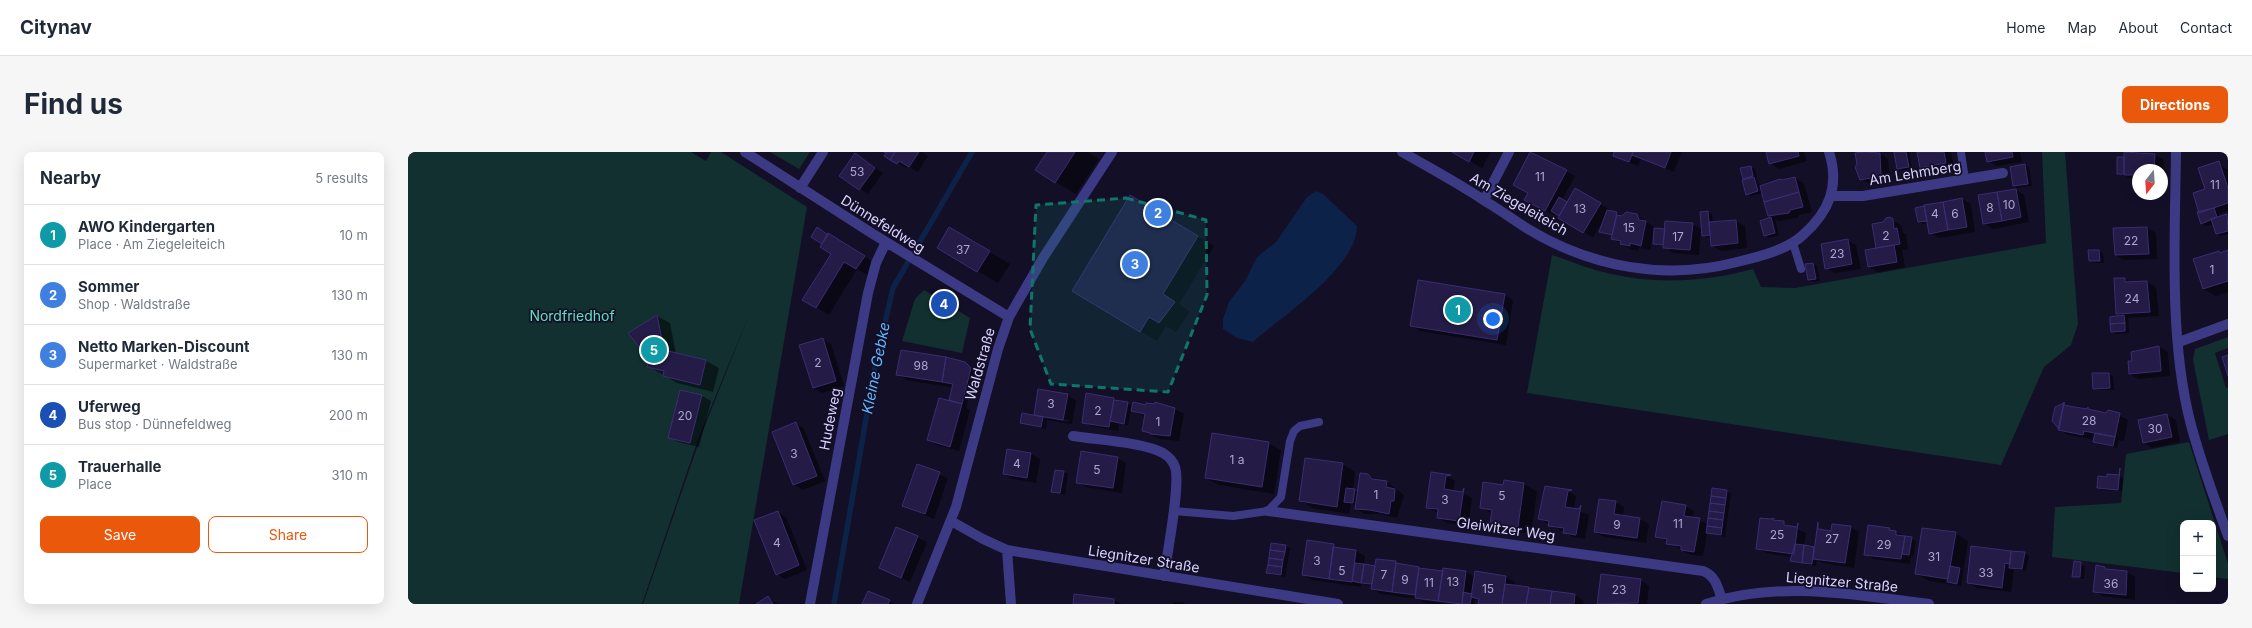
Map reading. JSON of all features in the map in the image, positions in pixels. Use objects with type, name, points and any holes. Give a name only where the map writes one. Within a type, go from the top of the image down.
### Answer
[{"type":"street","name":"Dünnefeldweg","points":[[745,152],[886,242],[1009,317]]},
{"type":"street","points":[[800,188],[823,152]]},
{"type":"street","name":"Waldstraße","points":[[917,604],[951,521],[968,466],[998,348],[1009,317],[1043,258],[1112,152]]},
{"type":"street","name":"Am Ziegeleiteich","points":[[1402,152],[1484,200],[1529,229],[1569,250],[1606,263],[1655,271],[1692,271],[1719,267],[1793,243]]},
{"type":"street","points":[[1484,200],[1509,152]]},
{"type":"street","points":[[1793,243],[1814,224],[1832,196],[1834,180],[1829,152]]},
{"type":"street","points":[[2176,152],[2175,278],[2179,342],[2190,420],[2228,536]]},
{"type":"street","name":"Am Lehmberg","points":[[1832,196],[1864,196],[2003,173]]},
{"type":"street","name":"Hudeweg","points":[[810,604],[868,293],[876,263],[886,242]]},
{"type":"street","points":[[2179,342],[2228,324]]},
{"type":"street","points":[[1073,436],[1147,448],[1163,453],[1176,467],[1174,510],[1164,576]]},
{"type":"street","name":"Gleiwitzer Weg","points":[[1268,511],[1703,571],[1709,574],[1716,582],[1722,600]]},
{"type":"street","name":"Liegnitzer Straße","points":[[951,521],[1007,550],[1164,576],[1289,600],[1338,604]]},
{"type":"street","points":[[1007,550],[1010,604]]},
{"type":"street","name":"Liegnitzer Straße","points":[[1706,604],[1771,591],[1807,590],[1929,604]]},
{"type":"lane","points":[[1962,153],[1965,179]]},
{"type":"lane","points":[[1793,243],[1801,269]]},
{"type":"lane","points":[[1174,510],[1233,516],[1268,511],[1281,497],[1290,441],[1294,431],[1300,426],[1320,422]]},
{"type":"highlighted area","points":[[1126,198],[1206,220],[1207,295],[1168,392],[1051,384],[1030,329],[1036,205]]},
{"type":"green space","name":"Nordfriedhof","points":[[408,152],[691,152],[706,161],[711,152],[721,152],[807,207],[739,604],[643,604],[702,433],[749,315],[700,434],[642,604],[408,604]]},
{"type":"green space","points":[[770,152],[810,152],[799,169]]},
{"type":"green space","points":[[2042,152],[2065,152],[2078,324],[2071,345],[2044,367],[2001,465],[1527,393],[1552,255],[1600,271],[1625,277],[1644,279],[1699,279],[1717,277],[1753,269],[1761,287],[1795,288],[2046,243]]},
{"type":"green space","points":[[924,290],[970,318],[962,353],[902,341],[915,299]]},
{"type":"green space","points":[[2228,337],[2228,348],[2215,353],[2226,388],[2228,387],[2228,434],[2209,440],[2193,360],[2195,349]]},
{"type":"green space","points":[[2189,442],[2214,520],[2180,520],[2180,573],[2052,557],[2055,507],[2121,503],[2126,454]]},
{"type":"green space","points":[[2216,526],[2228,564],[2228,579],[2216,577]]},
{"type":"water","points":[[1316,191],[1323,194],[1357,226],[1354,242],[1345,258],[1332,274],[1299,305],[1253,342],[1237,338],[1223,329],[1223,319],[1229,302],[1245,281],[1257,257],[1276,242],[1307,197]]},
{"type":"building","points":[[884,152],[895,152],[890,160],[884,156],[886,153]]},
{"type":"building","points":[[895,152],[919,152],[909,167],[899,161],[897,164],[890,160]]},
{"type":"building","points":[[1047,152],[1075,152],[1055,183],[1035,170]]},
{"type":"building","points":[[1452,152],[1474,152],[1469,162]]},
{"type":"building","points":[[1530,152],[1567,170],[1545,211],[1524,200],[1528,193],[1513,185]]},
{"type":"building","points":[[1614,152],[1633,152],[1629,162],[1613,156]]},
{"type":"building","points":[[1633,152],[1671,152],[1665,168],[1632,155]]},
{"type":"building","points":[[1766,152],[1798,152],[1799,156],[1769,164]]},
{"type":"building","points":[[1894,152],[1906,152],[1909,167],[1897,169]]},
{"type":"building","points":[[1917,152],[1944,152],[1946,163],[1920,168]]},
{"type":"building","points":[[1985,152],[2012,152],[2013,157],[1987,162]]},
{"type":"building","points":[[2124,152],[2155,154],[2154,164],[2132,164],[2132,175],[2124,175]]},
{"type":"building","points":[[855,153],[875,168],[859,190],[839,176]]},
{"type":"building","points":[[1855,153],[1880,153],[1881,176],[1860,180],[1855,167],[1857,164]]},
{"type":"building","points":[[2117,157],[2124,157],[2124,174],[2117,174]]},
{"type":"building","points":[[2219,161],[2228,188],[2228,203],[2199,213],[2193,193],[2205,189],[2198,168]]},
{"type":"building","points":[[2025,164],[2028,184],[2013,186],[2010,167]]},
{"type":"building","points":[[1751,166],[1753,176],[1743,179],[1740,168]]},
{"type":"building","points":[[1754,177],[1758,191],[1746,195],[1742,180]]},
{"type":"building","points":[[1795,177],[1799,192],[1764,202],[1760,186],[1780,179],[1782,180]]},
{"type":"building","points":[[1575,188],[1601,203],[1583,233],[1558,218]]},
{"type":"building","points":[[2016,189],[2021,217],[2002,221],[1997,192]]},
{"type":"building","points":[[1799,192],[1803,207],[1790,210],[1789,213],[1768,216],[1764,202]]},
{"type":"building","points":[[1997,192],[2002,221],[1983,224],[1978,195]]},
{"type":"building","points":[[1130,195],[1198,236],[1163,294],[1175,302],[1159,323],[1149,317],[1140,332],[1072,291]]},
{"type":"building","points":[[1559,197],[1567,202],[1559,216],[1551,211]]},
{"type":"building","points":[[1962,198],[1967,227],[1948,230],[1943,202]]},
{"type":"building","points":[[1943,202],[1948,230],[1929,234],[1924,205]]},
{"type":"building","points":[[1924,206],[1927,221],[1918,222],[1915,208]]},
{"type":"building","points":[[2214,208],[2217,217],[2201,224],[2197,212]]},
{"type":"building","points":[[1607,210],[1617,212],[1612,235],[1599,232]]},
{"type":"building","points":[[1708,211],[1710,235],[1702,236],[1700,212]]},
{"type":"building","points":[[1626,212],[1637,214],[1639,220],[1646,221],[1641,246],[1630,243],[1630,246],[1620,244],[1621,241],[1611,239],[1617,215],[1622,216]]},
{"type":"building","points":[[2227,214],[2228,231],[2216,234],[2211,219]]},
{"type":"building","points":[[1771,217],[1775,233],[1764,236],[1760,221]]},
{"type":"building","points":[[1890,217],[1893,219],[1894,229],[1897,228],[1900,244],[1876,248],[1872,224],[1883,222],[1886,218]]},
{"type":"building","points":[[1736,220],[1738,243],[1711,246],[1709,222]]},
{"type":"building","points":[[1665,221],[1693,223],[1690,250],[1663,248]]},
{"type":"building","points":[[817,227],[828,235],[822,244],[811,237]]},
{"type":"building","points":[[949,227],[990,251],[977,272],[937,248]]},
{"type":"building","points":[[2147,227],[2149,254],[2115,255],[2113,228]]},
{"type":"building","points":[[1654,228],[1665,229],[1663,245],[1653,244]]},
{"type":"building","points":[[828,233],[865,256],[856,269],[844,262],[816,308],[802,300],[831,254],[820,247]]},
{"type":"building","points":[[1848,239],[1852,264],[1825,269],[1821,244]]},
{"type":"building","points":[[1894,245],[1897,262],[1868,267],[1865,250]]},
{"type":"building","points":[[2088,250],[2099,250],[2100,261],[2089,261]]},
{"type":"building","points":[[2228,250],[2228,281],[2203,289],[2193,259],[2219,251],[2220,253]]},
{"type":"building","points":[[1813,263],[1816,279],[1808,280],[1805,264]]},
{"type":"building","points":[[2114,278],[2125,278],[2125,282],[2147,281],[2150,312],[2116,314]]},
{"type":"building","points":[[1418,280],[1505,294],[1497,340],[1410,326]]},
{"type":"building","points":[[657,315],[664,350],[706,360],[700,385],[663,376],[664,371],[647,367],[649,359],[628,333]]},
{"type":"building","points":[[2124,315],[2125,323],[2110,324],[2110,317]]},
{"type":"building","points":[[2125,323],[2125,331],[2111,332],[2110,324]]},
{"type":"building","points":[[823,338],[836,381],[813,388],[799,345]]},
{"type":"building","points":[[2159,346],[2161,371],[2129,374],[2128,361],[2132,361],[2131,352]]},
{"type":"building","points":[[901,350],[946,357],[942,382],[896,375]]},
{"type":"building","points":[[2228,355],[2228,376],[2222,357]]},
{"type":"building","points":[[946,357],[965,362],[971,368],[962,404],[949,400],[953,384],[942,382]]},
{"type":"building","points":[[2092,373],[2109,373],[2110,388],[2093,389]]},
{"type":"building","points":[[1038,389],[1068,394],[1063,420],[1034,415]]},
{"type":"building","points":[[680,390],[702,395],[690,443],[668,438]]},
{"type":"building","points":[[1086,393],[1114,398],[1109,427],[1082,423]]},
{"type":"building","points":[[939,398],[962,404],[950,447],[927,440]]},
{"type":"building","points":[[1114,400],[1128,402],[1124,424],[1110,421]]},
{"type":"building","points":[[1133,402],[1146,405],[1146,403],[1155,404],[1155,402],[1175,408],[1170,436],[1150,434],[1142,431],[1145,414],[1131,411]]},
{"type":"building","points":[[2064,402],[2064,405],[2087,409],[2088,407],[2088,409],[2106,413],[2108,410],[2120,413],[2115,437],[2084,431],[2083,435],[2058,430]]},
{"type":"building","points":[[2064,403],[2059,429],[2052,421],[2055,407]]},
{"type":"building","points":[[1022,413],[1043,417],[1041,427],[1020,423]]},
{"type":"building","points":[[2167,414],[2172,437],[2143,443],[2138,420]]},
{"type":"building","points":[[796,422],[817,476],[793,485],[772,432]]},
{"type":"building","points":[[1212,433],[1269,442],[1262,487],[1205,478]]},
{"type":"building","points":[[2095,433],[2115,437],[2113,446],[2093,442]]},
{"type":"building","points":[[1007,449],[1031,453],[1027,478],[1003,474]]},
{"type":"building","points":[[1081,451],[1118,457],[1113,488],[1076,483]]},
{"type":"building","points":[[1305,458],[1343,463],[1337,507],[1299,501]]},
{"type":"building","points":[[917,464],[940,472],[925,514],[902,506]]},
{"type":"building","points":[[2120,468],[2118,490],[2097,488],[2098,476],[2107,477],[2107,474],[2119,475]]},
{"type":"building","points":[[1055,470],[1064,471],[1060,493],[1051,492]]},
{"type":"building","points":[[1431,472],[1451,475],[1446,476],[1444,489],[1462,492],[1464,488],[1459,521],[1437,518],[1438,509],[1426,508]]},
{"type":"building","points":[[1360,473],[1368,474],[1372,479],[1387,481],[1386,487],[1395,489],[1394,501],[1391,501],[1389,514],[1355,509]]},
{"type":"building","points":[[1504,480],[1524,483],[1518,527],[1490,523],[1492,510],[1480,508],[1483,482],[1503,485]]},
{"type":"building","points":[[1545,486],[1572,490],[1568,491],[1565,507],[1579,509],[1581,505],[1576,535],[1563,533],[1564,528],[1548,526],[1549,521],[1538,519]]},
{"type":"building","points":[[1346,488],[1355,489],[1353,503],[1344,502]]},
{"type":"building","points":[[1712,488],[1727,490],[1726,498],[1711,496]]},
{"type":"building","points":[[1711,496],[1726,498],[1725,505],[1710,503]]},
{"type":"building","points":[[1599,499],[1616,501],[1614,514],[1640,518],[1637,538],[1594,532]]},
{"type":"building","points":[[1662,501],[1686,505],[1684,516],[1700,518],[1694,552],[1681,550],[1681,546],[1666,544],[1667,539],[1655,537]]},
{"type":"building","points":[[1710,503],[1725,505],[1724,513],[1709,511]]},
{"type":"building","points":[[778,511],[799,565],[776,575],[754,520]]},
{"type":"building","points":[[1709,511],[1724,513],[1723,520],[1708,518]]},
{"type":"building","points":[[1708,518],[1723,520],[1722,528],[1707,526]]},
{"type":"building","points":[[1760,518],[1774,518],[1773,520],[1784,521],[1784,525],[1797,527],[1798,523],[1794,554],[1756,549]]},
{"type":"building","points":[[1818,522],[1818,529],[1831,531],[1832,524],[1851,526],[1845,563],[1813,559]]},
{"type":"building","points":[[1868,525],[1890,528],[1889,530],[1896,531],[1896,535],[1905,536],[1901,559],[1864,555]]},
{"type":"building","points":[[1707,526],[1722,528],[1721,535],[1706,533]]},
{"type":"building","points":[[896,527],[918,536],[901,578],[879,568]]},
{"type":"building","points":[[1922,528],[1956,532],[1948,579],[1915,574]]},
{"type":"building","points":[[1905,536],[1912,537],[1909,555],[1902,554]]},
{"type":"building","points":[[1307,540],[1334,544],[1329,579],[1302,575]]},
{"type":"building","points":[[1271,543],[1286,545],[1285,552],[1270,550]]},
{"type":"building","points":[[1795,544],[1804,545],[1802,563],[1790,561]]},
{"type":"building","points":[[1804,545],[1814,547],[1812,564],[1802,563]]},
{"type":"building","points":[[1971,546],[2011,551],[2010,564],[2005,563],[2002,588],[1967,583]]},
{"type":"building","points":[[1333,547],[1356,550],[1352,582],[1329,579]]},
{"type":"building","points":[[1270,550],[1285,552],[1283,560],[1269,558]]},
{"type":"building","points":[[2011,551],[2025,552],[2022,569],[2009,568]]},
{"type":"building","points":[[1269,558],[1283,560],[1282,567],[1268,565]]},
{"type":"building","points":[[1376,559],[1396,561],[1392,592],[1371,589]]},
{"type":"building","points":[[2074,561],[2081,562],[2080,577],[2072,577]]},
{"type":"building","points":[[1355,563],[1364,564],[1361,583],[1352,581]]},
{"type":"building","points":[[1396,563],[1419,567],[1415,595],[1392,592]]},
{"type":"building","points":[[1364,564],[1375,566],[1372,584],[1361,583]]},
{"type":"building","points":[[1268,565],[1282,567],[1281,575],[1266,573]]},
{"type":"building","points":[[2096,565],[2105,567],[2105,569],[2127,571],[2126,595],[2093,592]]},
{"type":"building","points":[[1950,566],[1960,568],[1957,584],[1947,582]]},
{"type":"building","points":[[1419,568],[1443,571],[1438,601],[1415,598]]},
{"type":"building","points":[[1443,568],[1466,571],[1462,604],[1438,601]]},
{"type":"building","points":[[1475,571],[1506,576],[1502,604],[1478,604],[1479,599],[1471,597]]},
{"type":"building","points":[[1601,574],[1641,579],[1638,603],[1597,604]]},
{"type":"building","points":[[1505,584],[1529,587],[1526,604],[1502,604]]},
{"type":"building","points":[[1529,588],[1552,591],[1550,604],[1526,604]]},
{"type":"building","points":[[868,591],[890,600],[888,604],[862,604]]},
{"type":"building","points":[[1552,591],[1575,594],[1574,604],[1550,604]]},
{"type":"building","points":[[1463,592],[1472,594],[1470,604],[1462,604]]},
{"type":"building","points":[[1074,594],[1114,599],[1114,604],[1073,604]]},
{"type":"building","points":[[768,596],[773,604],[756,604]]},
{"type":"waterway","name":"Kleine Gebke","points":[[834,604],[876,361],[893,288],[972,152]]},
{"type":"place","name":"Sommer","points":[[1158,213]]},
{"type":"place","name":"Netto Marken-Discount","points":[[1135,264]]},
{"type":"place","name":"Uferweg","points":[[944,304]]},
{"type":"place","name":"AWO Kindergarten","points":[[1458,310]]},
{"type":"place","name":"Trauerhalle","points":[[654,350]]}]
